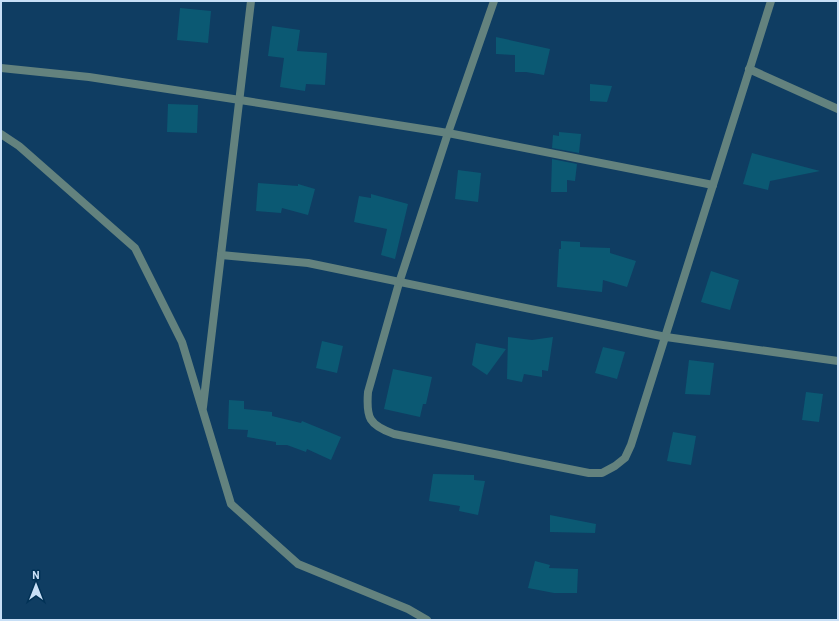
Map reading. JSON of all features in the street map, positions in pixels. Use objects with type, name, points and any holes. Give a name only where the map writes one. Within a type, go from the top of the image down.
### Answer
[{"type":"street","points":[[203,410],[251,1]]},
{"type":"street","points":[[494,1],[399,283],[368,392],[367,406],[370,419],[379,428],[402,436],[589,473],[602,473],[615,466],[625,458],[631,445],[771,1]]},
{"type":"street","points":[[1,68],[89,77],[448,134],[713,185]]},
{"type":"street","points":[[749,69],[838,109]]},
{"type":"street","points":[[1,134],[19,146],[136,248],[182,342],[231,504],[298,564],[408,609],[427,620]]},
{"type":"street","points":[[221,255],[308,264],[666,337],[838,361]]},
{"type":"building","points":[[180,8],[211,11],[208,43],[177,40]]},
{"type":"building","points":[[272,26],[300,30],[297,51],[327,53],[325,85],[306,84],[305,91],[280,87],[284,58],[268,56]]},
{"type":"building","points":[[496,37],[550,49],[544,75],[515,72],[515,55],[496,54]]},
{"type":"building","points":[[590,84],[612,86],[607,102],[590,101]]},
{"type":"building","points":[[168,104],[198,105],[197,133],[167,132]]},
{"type":"building","points":[[559,132],[581,134],[579,153],[552,148],[553,135],[559,136]]},
{"type":"building","points":[[752,153],[820,171],[770,181],[768,190],[743,184]]},
{"type":"building","points":[[552,159],[577,164],[575,181],[567,180],[567,192],[551,192]]},
{"type":"building","points":[[458,170],[481,173],[478,202],[455,199]]},
{"type":"building","points":[[258,183],[298,186],[298,184],[315,189],[308,215],[282,208],[281,213],[256,211]]},
{"type":"building","points":[[371,194],[408,204],[395,259],[381,255],[387,229],[354,222],[359,196],[371,198]]},
{"type":"building","points":[[561,241],[580,242],[580,247],[610,248],[610,253],[636,261],[627,287],[603,280],[602,292],[557,287],[559,249],[561,249]]},
{"type":"building","points":[[711,271],[739,280],[730,310],[701,302]]},
{"type":"building","points":[[508,337],[532,340],[553,337],[548,371],[542,370],[542,377],[524,374],[522,382],[507,379]]},
{"type":"building","points":[[322,341],[343,346],[337,373],[316,368]]},
{"type":"building","points":[[476,343],[506,349],[487,375],[472,365]]},
{"type":"building","points":[[603,347],[625,352],[617,379],[595,373]]},
{"type":"building","points":[[689,360],[714,363],[710,395],[685,394]]},
{"type":"building","points":[[393,369],[432,377],[426,404],[423,404],[420,417],[384,409]]},
{"type":"building","points":[[806,392],[823,394],[819,422],[802,420]]},
{"type":"building","points":[[229,400],[244,401],[244,409],[272,412],[272,416],[301,423],[302,421],[341,437],[331,460],[307,449],[306,452],[287,445],[276,445],[276,442],[247,437],[248,430],[228,429]]},
{"type":"building","points":[[673,432],[696,436],[691,465],[667,461]]},
{"type":"building","points":[[433,474],[474,475],[474,480],[485,481],[478,515],[459,511],[460,506],[429,501]]},
{"type":"building","points":[[550,515],[596,524],[595,533],[550,532]]},
{"type":"building","points":[[535,561],[550,565],[549,568],[578,569],[577,593],[554,593],[528,588]]}]
